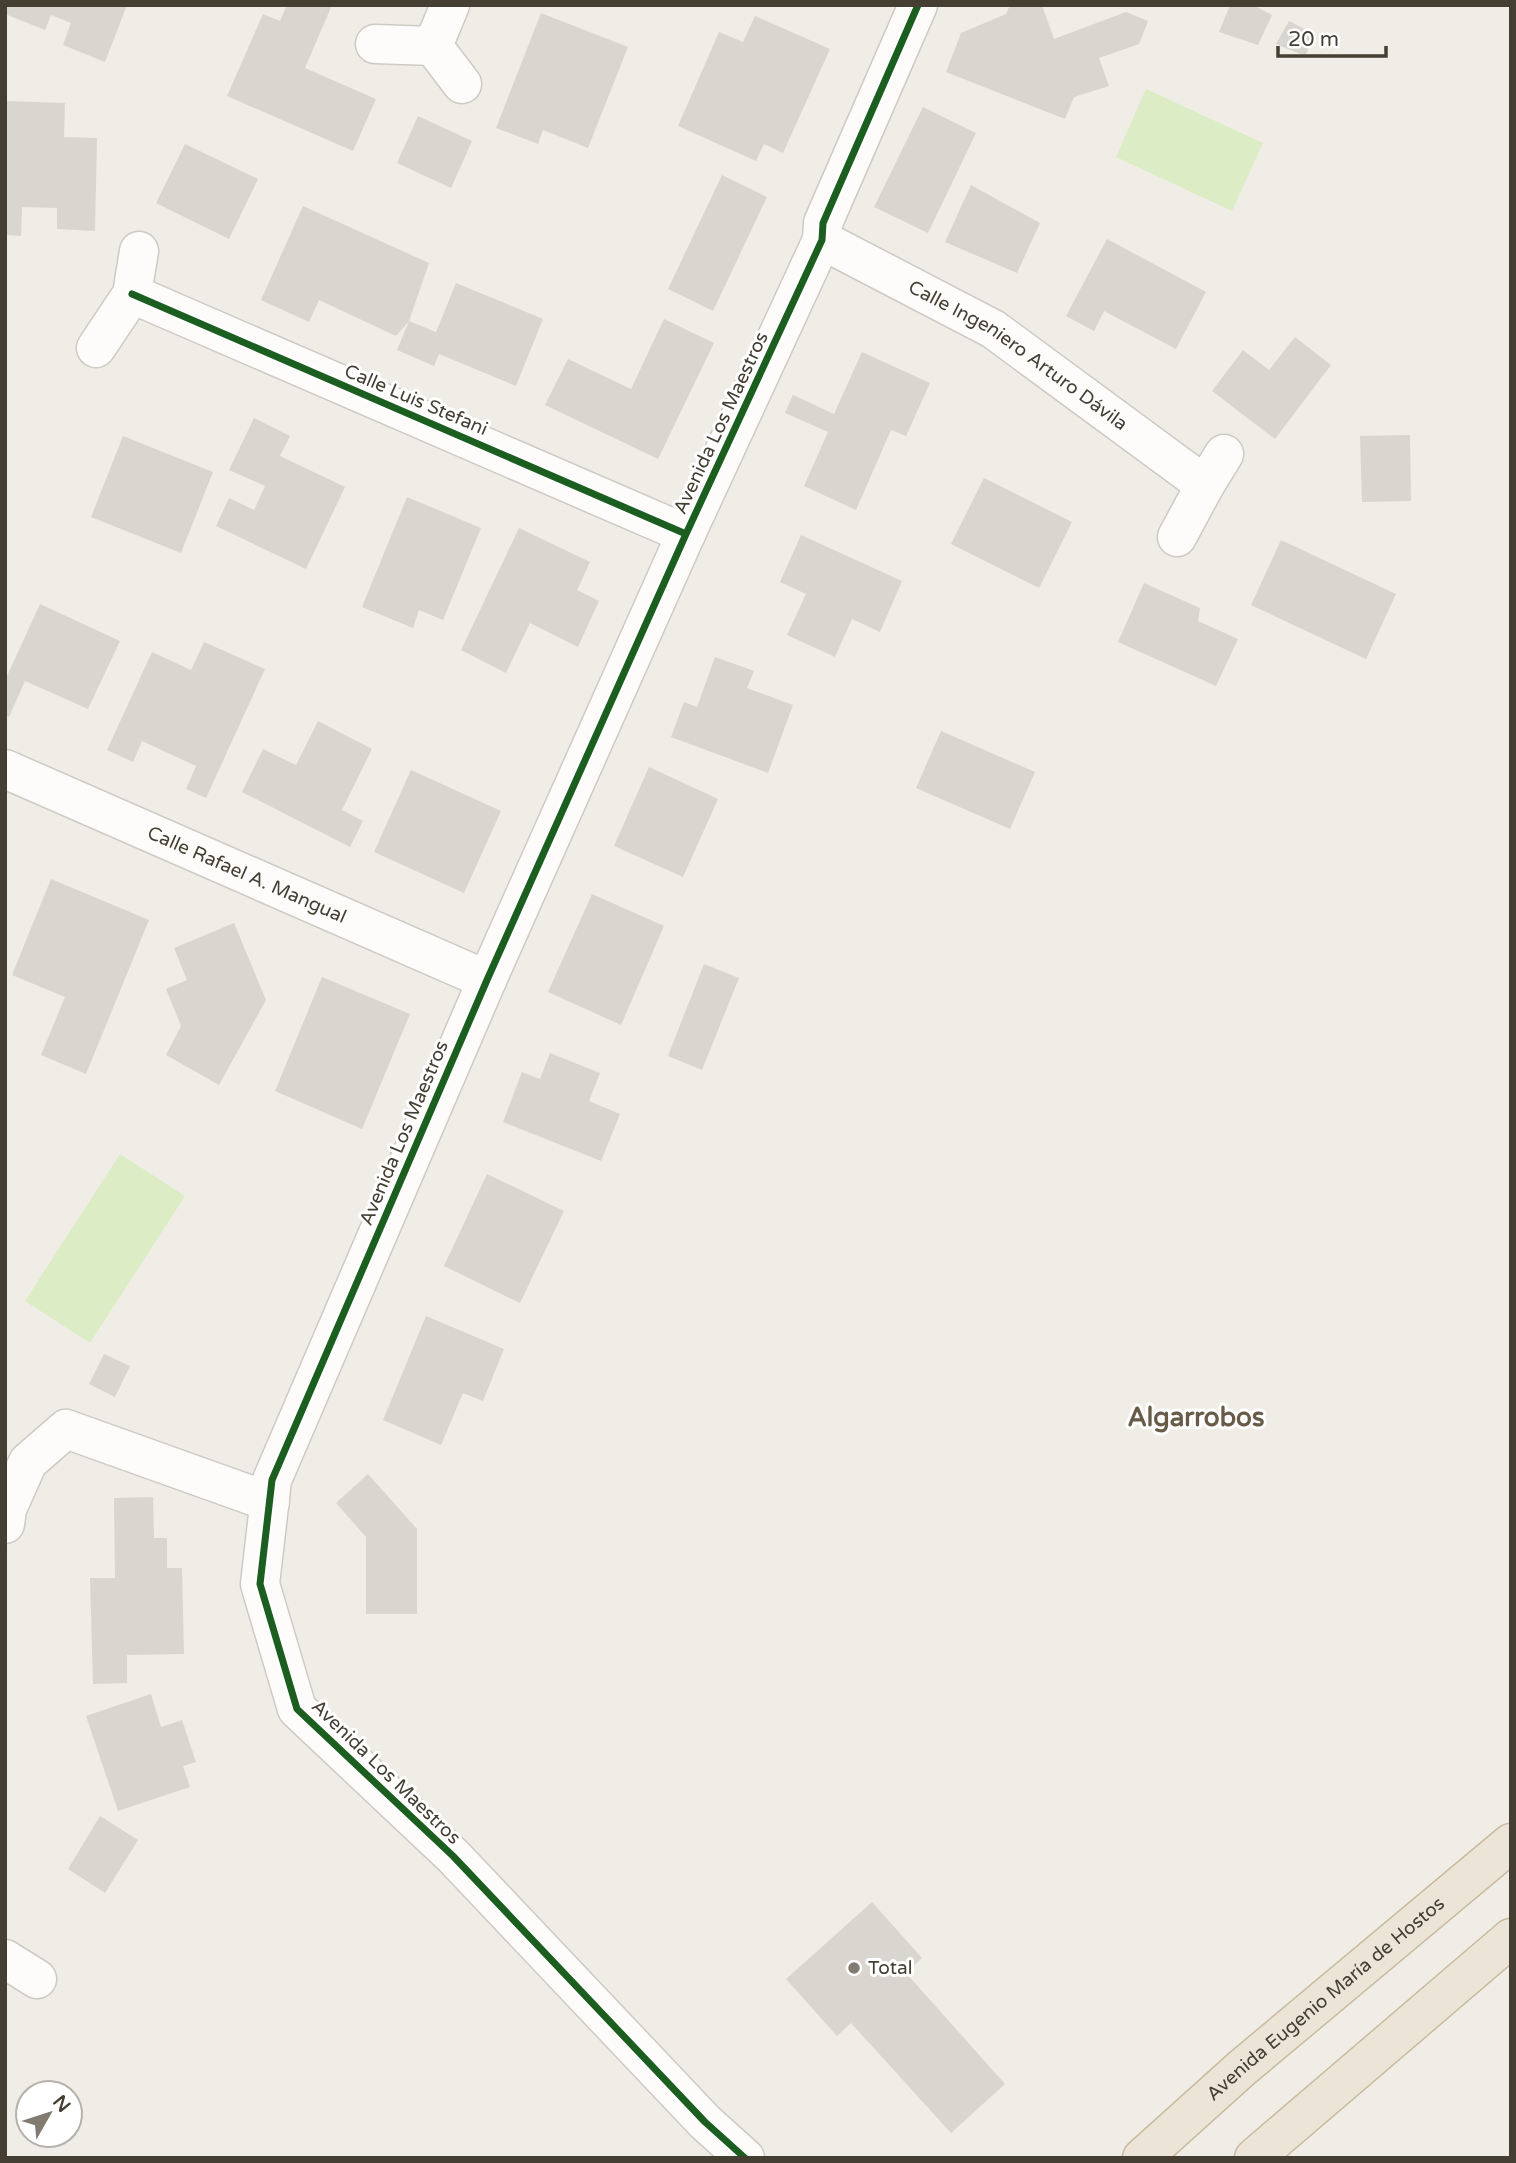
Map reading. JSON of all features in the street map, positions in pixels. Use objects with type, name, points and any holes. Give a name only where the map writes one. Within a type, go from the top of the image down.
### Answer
[{"type":"highway","name":"Avenida Eugenio María de Hostos","points":[[1142,2158],[1242,2068],[1511,1843]]},
{"type":"highway","points":[[1254,2158],[1511,1938]]},
{"type":"street","points":[[433,46],[450,5]]},
{"type":"street","name":"Avenida Los Maestros","points":[[745,2158],[705,2122],[453,1856],[297,1709],[260,1584],[272,1480],[488,980],[686,534],[754,393],[822,240],[822,223],[918,5]]},
{"type":"street","points":[[375,44],[433,46]]},
{"type":"street","points":[[433,46],[462,84]]},
{"type":"street","name":"Calle Ingeniero Arturo Dávila","points":[[822,240],[993,329],[1214,470],[1177,537]]},
{"type":"street","points":[[96,348],[132,294],[139,251]]},
{"type":"street","name":"Calle Luis Stefani","points":[[132,294],[686,534]]},
{"type":"street","name":"Calle Rafael A. Mangual","points":[[5,769],[488,980]]},
{"type":"street","points":[[5,1524],[7,1509],[28,1462],[66,1429],[270,1502]]},
{"type":"street","points":[[5,1959],[37,1979]]},
{"type":"green space","points":[[1146,89],[1263,143],[1232,211],[1116,157]]},
{"type":"green space","points":[[120,1154],[185,1196],[90,1343],[25,1301]]},
{"type":"building","points":[[8,5],[127,5],[105,62],[63,45],[71,23],[51,15],[45,30],[5,14]]},
{"type":"building","points":[[287,5],[332,5],[305,68],[376,99],[353,151],[227,96],[263,14],[280,21]]},
{"type":"building","points":[[1010,5],[1042,5],[1054,39],[1126,12],[1148,21],[1139,44],[1099,58],[1109,86],[1074,97],[1065,119],[946,72],[961,33],[1006,14]]},
{"type":"building","points":[[1230,5],[1253,5],[1272,15],[1258,45],[1219,32]]},
{"type":"building","points":[[541,13],[628,47],[588,148],[543,130],[538,144],[496,128]]},
{"type":"building","points":[[755,16],[830,49],[783,153],[764,144],[756,161],[678,126],[719,32],[743,42]]},
{"type":"building","points":[[1289,21],[1316,35],[1305,56],[1276,44]]},
{"type":"building","points":[[5,101],[65,103],[64,137],[97,138],[95,231],[57,229],[57,208],[22,207],[21,236],[5,235]]},
{"type":"building","points":[[923,107],[976,133],[928,233],[874,207]]},
{"type":"building","points":[[418,116],[472,141],[451,188],[397,163]]},
{"type":"building","points":[[185,144],[258,179],[229,239],[156,203]]},
{"type":"building","points":[[722,175],[767,197],[713,311],[668,289]]},
{"type":"building","points":[[971,185],[1040,223],[1017,273],[945,242]]},
{"type":"building","points":[[303,206],[429,263],[409,321],[396,336],[319,300],[309,322],[261,300]]},
{"type":"building","points":[[1107,239],[1206,292],[1176,349],[1104,311],[1094,331],[1066,316]]},
{"type":"building","points":[[456,283],[543,319],[516,386],[439,354],[434,366],[397,350],[409,321],[436,332]]},
{"type":"building","points":[[664,319],[714,343],[658,459],[545,405],[568,359],[631,389]]},
{"type":"building","points":[[1295,337],[1331,365],[1275,439],[1212,391],[1243,350],[1269,370]]},
{"type":"building","points":[[862,352],[930,383],[906,436],[891,430],[856,510],[804,486],[828,432],[785,413],[793,395],[834,414]]},
{"type":"building","points":[[254,418],[290,436],[280,456],[345,487],[306,569],[216,526],[229,498],[254,510],[265,486],[229,470]]},
{"type":"building","points":[[1410,435],[1411,501],[1362,502],[1360,436]]},
{"type":"building","points":[[123,436],[213,472],[181,553],[91,517]]},
{"type":"building","points":[[984,478],[1072,522],[1039,588],[951,544]]},
{"type":"building","points":[[407,497],[481,528],[443,620],[419,610],[413,628],[362,607]]},
{"type":"building","points":[[519,528],[590,562],[577,590],[599,601],[578,647],[530,623],[506,673],[461,650]]},
{"type":"building","points":[[801,535],[902,581],[880,632],[852,619],[835,657],[787,635],[806,594],[780,582]]},
{"type":"building","points":[[1281,540],[1396,594],[1366,659],[1251,605]]},
{"type":"building","points":[[1144,583],[1200,608],[1198,621],[1238,639],[1216,686],[1118,642]]},
{"type":"building","points":[[40,604],[120,641],[88,709],[25,681],[9,717],[5,715],[5,676]]},
{"type":"building","points":[[204,642],[265,669],[206,798],[186,789],[196,766],[142,741],[133,762],[107,750],[152,652],[191,670]]},
{"type":"building","points":[[715,657],[754,671],[747,688],[793,705],[768,773],[671,737],[684,702],[697,707]]},
{"type":"building","points":[[318,721],[372,749],[342,810],[363,821],[350,847],[242,792],[263,749],[296,765]]},
{"type":"building","points":[[941,731],[1035,772],[1010,829],[916,788]]},
{"type":"building","points":[[649,767],[718,799],[683,877],[614,846]]},
{"type":"building","points":[[411,770],[501,811],[464,893],[374,852]]},
{"type":"building","points":[[51,879],[149,920],[86,1074],[41,1055],[65,997],[12,975]]},
{"type":"building","points":[[592,894],[664,926],[621,1025],[548,992]]},
{"type":"building","points":[[234,923],[266,1000],[219,1085],[166,1055],[181,1026],[166,989],[187,980],[174,948]]},
{"type":"building","points":[[704,964],[739,978],[702,1070],[668,1056]]},
{"type":"building","points":[[322,977],[410,1014],[362,1129],[275,1091]]},
{"type":"building","points":[[550,1053],[600,1073],[589,1101],[620,1114],[601,1161],[503,1122],[522,1072],[540,1079]]},
{"type":"building","points":[[487,1174],[564,1211],[520,1303],[444,1266]]},
{"type":"building","points":[[426,1316],[504,1349],[483,1401],[463,1393],[441,1445],[383,1420]]},
{"type":"building","points":[[104,1354],[130,1366],[115,1397],[89,1384]]},
{"type":"building","points":[[368,1474],[417,1529],[417,1614],[366,1614],[366,1537],[336,1503]]},
{"type":"building","points":[[153,1497],[154,1538],[167,1538],[167,1568],[182,1568],[184,1654],[127,1655],[127,1683],[93,1684],[90,1578],[115,1578],[114,1498]]},
{"type":"building","points":[[151,1694],[161,1727],[182,1720],[196,1762],[183,1766],[190,1787],[118,1811],[86,1716]]},
{"type":"building","points":[[100,1816],[138,1840],[105,1893],[68,1869]]},
{"type":"building","points":[[872,1902],[922,1958],[906,1973],[1005,2084],[951,2133],[851,2023],[837,2036],[786,1979]]},
{"type":"cycle path","points":[[745,2158],[705,2122],[453,1856],[297,1709],[260,1584],[272,1480],[487,980],[686,534],[822,240],[823,223],[918,5]]},
{"type":"cycle path","points":[[132,294],[686,534]]},
{"type":"place","name":"Total","points":[[854,1968]]},
{"type":"district","name":"Algarrobos","points":[[1196,1417]]}]
